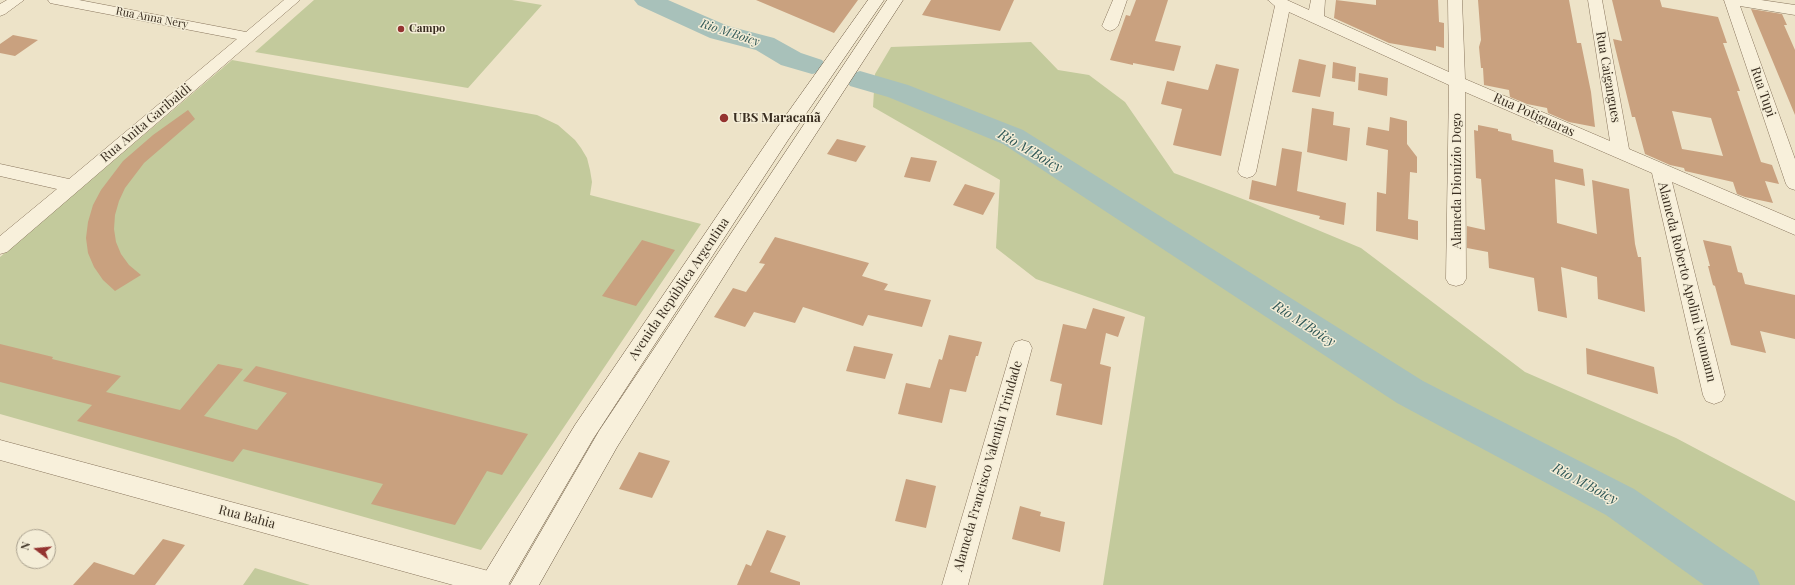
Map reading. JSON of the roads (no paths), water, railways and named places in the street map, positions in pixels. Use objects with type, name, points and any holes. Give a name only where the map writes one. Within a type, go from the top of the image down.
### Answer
[{"type":"main road","name":"Avenida República Argentina","points":[[494,585],[584,432],[781,136],[876,0]]},
{"type":"main road","name":"Avenida República Argentina","points":[[524,585],[608,439],[734,244],[895,0]]},
{"type":"street","points":[[0,11],[17,0]]},
{"type":"street","name":"Rua Anna Nery","points":[[55,0],[249,37]]},
{"type":"street","name":"Rua Anita Garibaldi","points":[[0,247],[293,0]]},
{"type":"street","points":[[1110,26],[1120,0]]},
{"type":"street","points":[[1316,19],[1318,0]]},
{"type":"street","name":"Alameda Dionízio Dogo","points":[[1455,0],[1458,82],[1456,279]]},
{"type":"street","name":"Rua Caigangues","points":[[1595,0],[1621,153]]},
{"type":"street","name":"Rua Tupi","points":[[1795,10],[1733,0],[1795,184]]},
{"type":"street","points":[[1247,172],[1279,2]]},
{"type":"street","name":"Rua Potiguaras","points":[[1279,2],[1458,82],[1795,228]]},
{"type":"street","points":[[0,170],[72,186]]},
{"type":"street","name":"Alameda Roberto Apolini Neumann","points":[[1660,170],[1714,395]]},
{"type":"street","name":"Alameda Francisco Valentin Trindade","points":[[955,585],[1022,348]]},
{"type":"street","name":"Rua Bahia","points":[[0,450],[494,585]]},
{"type":"waterway","name":"Rio M'Boicy","points":[[647,0],[719,32],[765,44],[791,59],[812,66]]},
{"type":"waterway","name":"Rio M'Boicy","points":[[860,80],[898,91],[1013,137],[1410,392],[1620,502],[1739,585]]},
{"type":"place","name":"Campo","points":[[401,29]]},
{"type":"place","name":"UBS Maracanã","points":[[724,118]]}]
